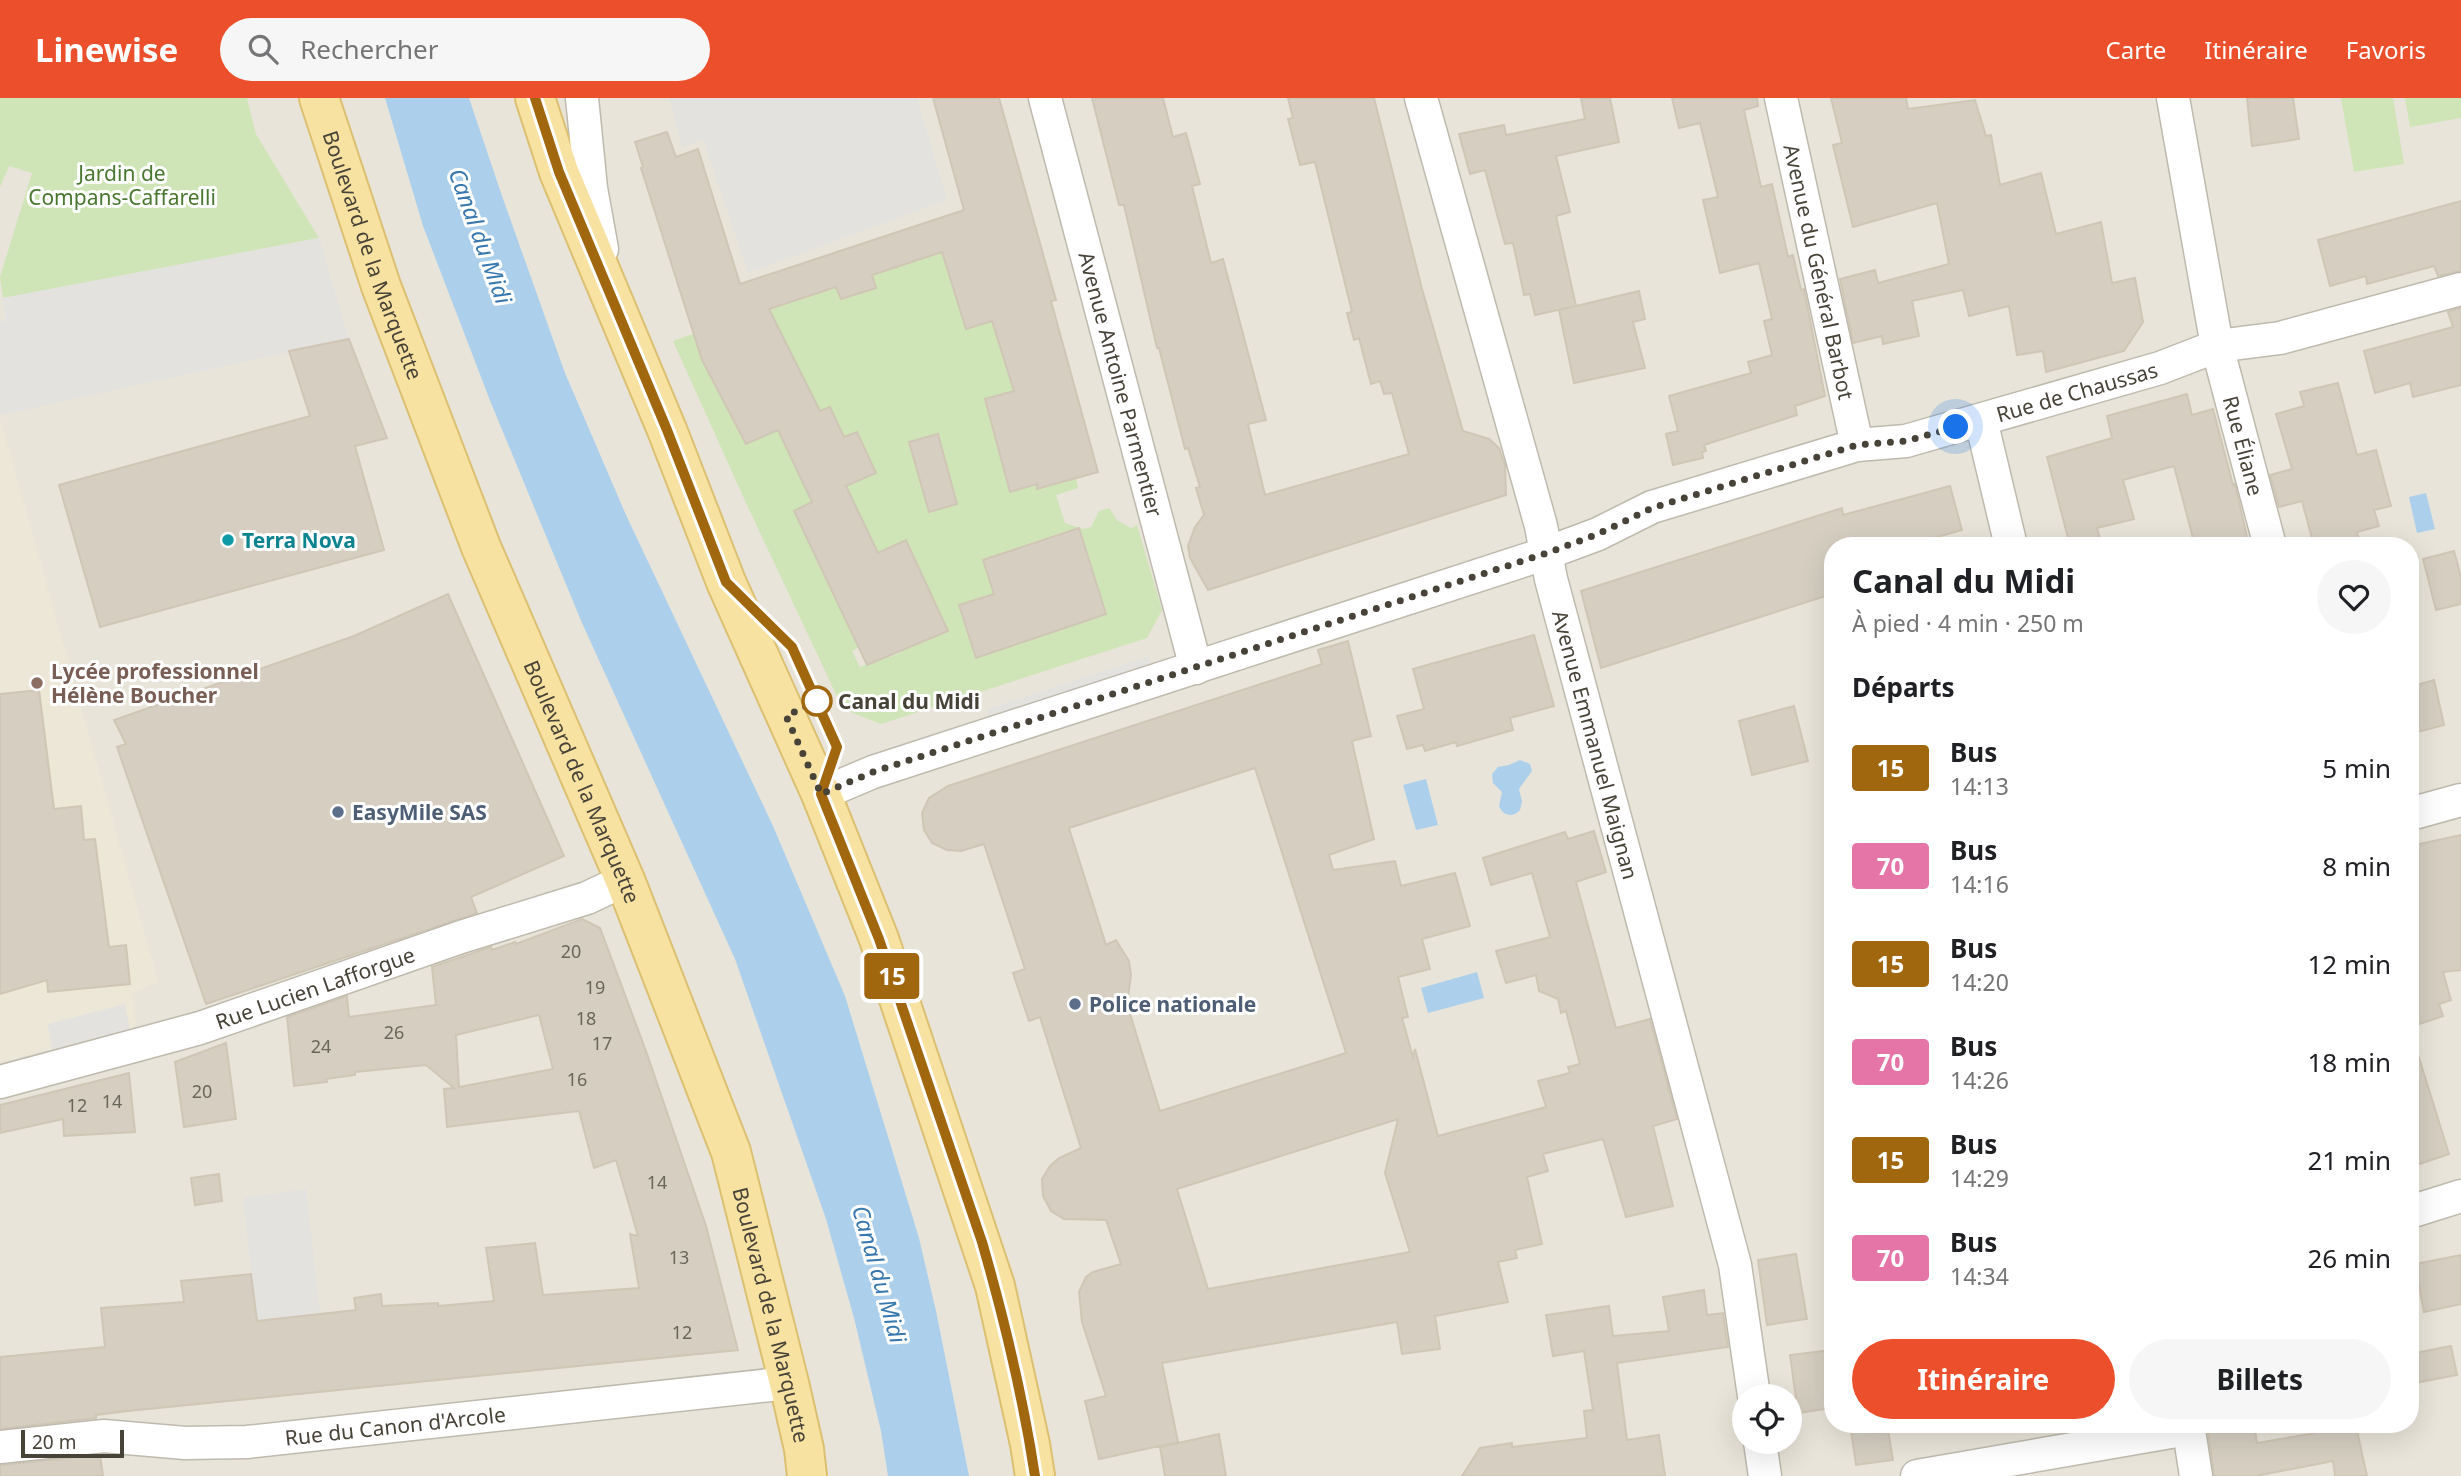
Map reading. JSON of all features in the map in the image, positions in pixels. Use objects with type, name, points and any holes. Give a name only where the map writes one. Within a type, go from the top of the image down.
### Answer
[{"type":"main road","name":"Boulevard de la Marquette","points":[[319,98],[381,286],[481,547],[625,880],[731,1152],[789,1383],[804,1449],[807,1476]]},
{"type":"main road","points":[[535,98],[559,172],[667,430],[726,582],[821,794],[879,939],[995,1286],[1035,1476]]},
{"type":"street","points":[[582,98],[591,188],[609,293]]},
{"type":"street","name":"Avenue Antoine Parmentier","points":[[1045,98],[1196,668]]},
{"type":"street","name":"Avenue Emmanuel Maignan","points":[[1421,98],[1541,526],[1551,579],[1735,1265],[1752,1384]]},
{"type":"street","name":"Avenue du Général Barbot","points":[[1781,98],[1857,445]]},
{"type":"street","name":"Rue Éliane","points":[[2173,98],[2217,346],[2268,537]]},
{"type":"street","name":"Rue de Chaussas","points":[[821,794],[873,772],[1547,553],[1598,534],[1652,508],[1857,445],[1906,441],[1981,420],[2161,368],[2217,346],[2280,338],[2461,289]]},
{"type":"street","points":[[1981,420],[2009,537]]},
{"type":"street","points":[[2419,812],[2461,800]]},
{"type":"street","name":"Rue Lucien Lafforgue","points":[[0,1082],[200,1028],[448,942],[587,898],[625,880]]},
{"type":"street","points":[[2419,1209],[2461,1196]]},
{"type":"street","name":"Rue du Canon d'Arcole","points":[[0,1447],[104,1436],[186,1443],[247,1441],[706,1394],[789,1383]]},
{"type":"street","points":[[1917,1476],[2155,1433]]},
{"type":"street","points":[[2189,1433],[2196,1476]]},
{"type":"street","points":[[1762,1454],[1765,1476]]},
{"type":"shaded area","points":[[0,98],[2461,98],[2461,1476],[0,1476]]},
{"type":"shaded area","points":[[669,98],[917,98],[947,200],[748,273],[703,139],[682,148]]},
{"type":"shaded area","points":[[319,238],[349,339],[0,415],[0,322],[6,321],[3,298]]},
{"type":"shaded area","name":"Lycée professionnel Hélène Boucher","points":[[0,418],[158,982],[132,993],[136,1027],[0,1062]]},
{"type":"shaded area","points":[[1149,656],[1153,670],[991,723],[987,709]]},
{"type":"shaded area","points":[[125,1004],[130,1029],[52,1049],[48,1024]]},
{"type":"shaded area","points":[[306,1189],[320,1314],[257,1321],[243,1198]]},
{"type":"green space","name":"Jardin de Compans-Caffarelli","points":[[0,98],[247,98],[256,134],[319,238],[3,298],[0,277],[32,173],[9,166],[0,187]]},
{"type":"green space","points":[[2341,98],[2393,98],[2404,164],[2354,172]]},
{"type":"green space","points":[[2405,98],[2461,98],[2461,118],[2410,127]]},
{"type":"green space","points":[[970,243],[952,285],[966,328],[992,321],[1003,357],[1018,390],[985,399],[1010,491],[1037,484],[1038,489],[1076,477],[1078,488],[1056,495],[1065,523],[1083,529],[1091,527],[1099,511],[1109,508],[1117,520],[1131,528],[1137,525],[1162,610],[1147,638],[881,724],[843,709],[673,341],[698,332],[746,444],[778,430],[812,502],[794,512],[859,647],[852,651],[860,667],[902,652],[897,640],[917,644],[927,640],[925,636],[946,626],[906,540],[878,553],[846,486],[876,473],[857,432],[844,437],[829,407],[805,418],[803,376],[781,334],[754,314]],"holes":[[[1073,530],[1094,582],[1100,616],[976,658],[959,605],[994,594],[983,560]]]},
{"type":"water","points":[[385,98],[469,98],[565,373],[626,515],[773,826],[845,996],[919,1238],[969,1476],[888,1476],[881,1431],[854,1318],[826,1219],[735,959],[582,623],[491,403],[423,226]]},
{"type":"water","points":[[2426,493],[2435,529],[2417,533],[2409,497]]},
{"type":"water","points":[[1520,760],[1530,764],[1532,771],[1519,789],[1522,801],[1520,810],[1508,815],[1499,806],[1502,792],[1493,783],[1492,774],[1498,767]]},
{"type":"water","points":[[1426,779],[1438,825],[1416,830],[1403,785]]},
{"type":"water","points":[[1477,972],[1484,998],[1428,1013],[1421,988]]},
{"type":"building","points":[[933,98],[999,98],[1056,300],[1051,301],[1098,472],[1037,489],[1037,484],[1010,492],[985,399],[1014,391],[992,321],[966,329],[942,252],[872,275],[876,288],[841,299],[836,287],[769,309],[820,411],[830,407],[844,437],[857,432],[876,473],[846,486],[878,553],[906,540],[948,631],[867,665],[794,511],[812,502],[778,430],[746,444],[702,360],[635,142],[667,132],[676,157],[698,149],[740,284],[964,210]]},
{"type":"building","points":[[1092,98],[1163,98],[1173,137],[1186,133],[1200,184],[1192,186],[1211,263],[1223,259],[1266,420],[1248,424],[1265,495],[1409,454],[1392,393],[1384,394],[1380,381],[1371,384],[1359,338],[1354,340],[1347,313],[1352,312],[1315,162],[1300,165],[1288,119],[1293,118],[1288,98],[1374,98],[1422,289],[1463,431],[1489,439],[1499,448],[1505,465],[1506,495],[1208,590],[1190,558],[1188,546],[1195,527],[1204,515],[1196,488],[1200,487],[1188,448],[1185,449],[1157,348],[1124,205],[1119,205]]},
{"type":"building","points":[[1581,98],[1610,98],[1619,142],[1556,156],[1570,212],[1556,216],[1576,306],[1535,315],[1530,294],[1524,295],[1513,243],[1505,244],[1485,170],[1470,174],[1459,134],[1504,125],[1506,135],[1585,119]]},
{"type":"building","points":[[1672,98],[1757,98],[1758,106],[1744,110],[1761,187],[1772,184],[1788,257],[1793,255],[1801,290],[1804,289],[1825,396],[1795,406],[1797,415],[1704,445],[1706,451],[1702,452],[1703,458],[1673,465],[1666,434],[1678,431],[1669,396],[1751,373],[1748,362],[1772,355],[1764,321],[1772,319],[1759,263],[1720,273],[1703,200],[1718,197],[1700,123],[1679,128]]},
{"type":"building","points":[[1831,98],[1906,98],[1908,109],[1975,100],[1986,136],[1991,135],[2000,185],[2041,173],[2056,234],[2101,222],[2112,283],[2135,278],[2143,322],[2124,351],[2046,372],[2043,351],[2017,355],[2009,306],[1969,316],[1963,290],[1912,301],[1919,336],[1883,344],[1882,336],[1853,343],[1840,279],[1875,270],[1878,283],[1949,264],[1937,203],[1853,227],[1833,145],[1842,143]]},
{"type":"building","points":[[2247,98],[2293,98],[2299,139],[2252,146]]},
{"type":"building","points":[[2461,201],[2461,271],[2438,276],[2434,266],[2367,284],[2366,276],[2330,286],[2318,240]]},
{"type":"building","points":[[1639,291],[1645,319],[1633,322],[1645,368],[1574,383],[1559,310]]},
{"type":"building","points":[[2461,308],[2461,385],[2413,397],[2410,383],[2375,393],[2364,351],[2453,327],[2448,312]]},
{"type":"building","points":[[349,339],[387,438],[355,446],[384,550],[100,627],[59,485],[310,416],[289,351]]},
{"type":"building","points":[[2338,383],[2357,455],[2376,450],[2391,506],[2374,510],[2379,526],[2357,532],[2358,537],[2312,537],[2302,501],[2279,507],[2270,475],[2292,469],[2276,414],[2304,406],[2300,392]]},
{"type":"building","points":[[2187,394],[2192,415],[2213,409],[2247,537],[2193,537],[2174,466],[2123,480],[2134,519],[2097,528],[2100,537],[2068,537],[2047,457],[2112,438],[2107,416]]},
{"type":"building","points":[[938,434],[957,504],[929,512],[909,442]]},
{"type":"building","points":[[1950,486],[1962,530],[1937,537],[1824,537],[1824,597],[1601,668],[1581,591],[1842,508],[1843,515]]},
{"type":"building","points":[[1079,528],[1106,614],[976,658],[959,605],[994,594],[983,560]]},
{"type":"building","points":[[2454,551],[2461,577],[2461,604],[2436,610],[2423,559]]},
{"type":"building","points":[[448,594],[564,856],[471,897],[477,913],[206,1004],[117,747],[126,744],[114,720],[354,636]]},
{"type":"building","points":[[1534,635],[1554,706],[1510,718],[1513,730],[1457,746],[1456,742],[1425,751],[1423,745],[1407,749],[1397,716],[1424,709],[1413,669]]},
{"type":"building","points":[[1348,641],[1371,736],[1352,741],[1374,839],[1329,855],[1333,870],[1395,861],[1401,886],[1455,873],[1470,926],[1422,939],[1430,969],[1398,977],[1408,1017],[1402,1018],[1413,1057],[1415,1049],[1438,1136],[1546,1107],[1538,1081],[1570,1073],[1568,1067],[1580,1064],[1566,1011],[1561,1013],[1558,999],[1539,991],[1536,975],[1506,983],[1496,951],[1550,937],[1532,873],[1491,885],[1483,858],[1565,832],[1568,839],[1594,831],[1606,872],[1576,882],[1616,1028],[1650,1019],[1677,1119],[1653,1126],[1673,1206],[1626,1217],[1603,1139],[1543,1154],[1548,1171],[1527,1177],[1542,1244],[1515,1250],[1517,1258],[1498,1262],[1508,1302],[1435,1316],[1440,1349],[1402,1354],[1397,1322],[1162,1363],[1178,1442],[1099,1459],[1085,1401],[1106,1396],[1082,1322],[1079,1292],[1086,1277],[1093,1272],[1121,1264],[1106,1220],[1064,1219],[1051,1211],[1043,1196],[1042,1179],[1050,1166],[1059,1158],[1081,1148],[1040,1017],[1029,1021],[1013,973],[1025,969],[984,844],[961,851],[947,850],[932,843],[924,830],[922,813],[929,798],[948,786],[1322,664],[1318,650]],"holes":[[[1255,768],[1346,1053],[1160,1111],[1127,1004],[1131,975],[1129,961],[1116,940],[1106,945],[1069,828]],[[1398,1119],[1385,1173],[1410,1252],[1208,1289],[1177,1189]]]},
{"type":"building","points":[[2434,680],[2444,725],[2419,732],[2419,684]]},
{"type":"building","points":[[39,690],[54,809],[81,806],[84,840],[95,839],[109,947],[126,945],[130,984],[48,992],[47,980],[0,994],[0,694]]},
{"type":"building","points":[[1794,706],[1808,761],[1752,775],[1739,721]]},
{"type":"building","points":[[2461,835],[2461,970],[2443,972],[2451,1000],[2439,1004],[2443,1016],[2419,1024],[2419,844]]},
{"type":"building","points":[[582,919],[600,928],[646,1051],[706,1226],[738,1350],[128,1411],[96,1415],[96,1418],[0,1429],[0,1357],[105,1347],[101,1308],[184,1302],[181,1281],[251,1274],[257,1321],[356,1310],[354,1298],[381,1294],[382,1306],[438,1303],[438,1306],[494,1301],[486,1248],[535,1243],[543,1295],[639,1288],[630,1234],[638,1236],[616,1160],[594,1168],[579,1111],[447,1127],[444,1089],[454,1088],[426,1065],[355,1072],[355,1075],[326,1079],[327,1082],[294,1086],[287,1017],[347,996],[349,1017],[436,1005],[432,967],[491,947],[492,950],[515,942],[516,944]],"holes":[[[539,1015],[553,1069],[459,1087],[456,1035]]]},
{"type":"building","points":[[226,1043],[236,1119],[184,1127],[175,1062]]},
{"type":"building","points":[[2419,1058],[2449,1154],[2419,1164]]},
{"type":"building","points":[[129,1073],[135,1132],[64,1136],[63,1119],[0,1133],[0,1105]]},
{"type":"building","points":[[219,1174],[222,1201],[195,1205],[191,1178]]},
{"type":"building","points":[[1796,1254],[1807,1319],[1767,1325],[1758,1260]]},
{"type":"building","points":[[2461,1255],[2461,1304],[2424,1312],[2419,1285],[2419,1263]]},
{"type":"building","points":[[1704,1290],[1707,1315],[1723,1313],[1728,1347],[1617,1363],[1627,1440],[1659,1435],[1665,1476],[1462,1476],[1480,1448],[1587,1438],[1584,1411],[1593,1410],[1584,1351],[1553,1356],[1546,1315],[1609,1306],[1613,1336],[1669,1331],[1663,1297]]},
{"type":"building","points":[[2451,1346],[2457,1375],[2419,1382],[2419,1352]]},
{"type":"building","points":[[1824,1351],[1824,1409],[1802,1412],[1802,1384],[1794,1384],[1790,1355]]},
{"type":"building","points":[[1851,1433],[1888,1433],[1893,1460],[1856,1465]]},
{"type":"building","points":[[2208,1433],[2255,1433],[2257,1443],[2315,1433],[2358,1433],[2367,1476],[2335,1476],[2333,1461],[2256,1476],[2214,1476]]},
{"type":"building","points":[[1219,1434],[1226,1476],[1165,1476],[1160,1447]]},
{"type":"building","points":[[100,1455],[103,1476],[0,1476],[0,1465]]},
{"type":"bus line","name":"15","points":[[535,98],[559,172],[667,430],[726,582],[792,647],[837,747],[821,794],[879,939],[982,1242],[995,1286],[1035,1476]]},
{"type":"place","name":"Terra Nova","points":[[228,540]]},
{"type":"place","name":"Lycée professionnel Hélène Boucher","points":[[37,683]]},
{"type":"place","name":"Canal du Midi","points":[[817,701]]},
{"type":"place","name":"EasyMile SAS","points":[[338,812]]},
{"type":"place","name":"Police nationale","points":[[1075,1004]]},
{"type":"route","points":[[817,701],[786,716],[821,794],[873,772],[1547,553],[1598,534],[1652,508],[1857,445],[1906,441],[1956,427]]}]
